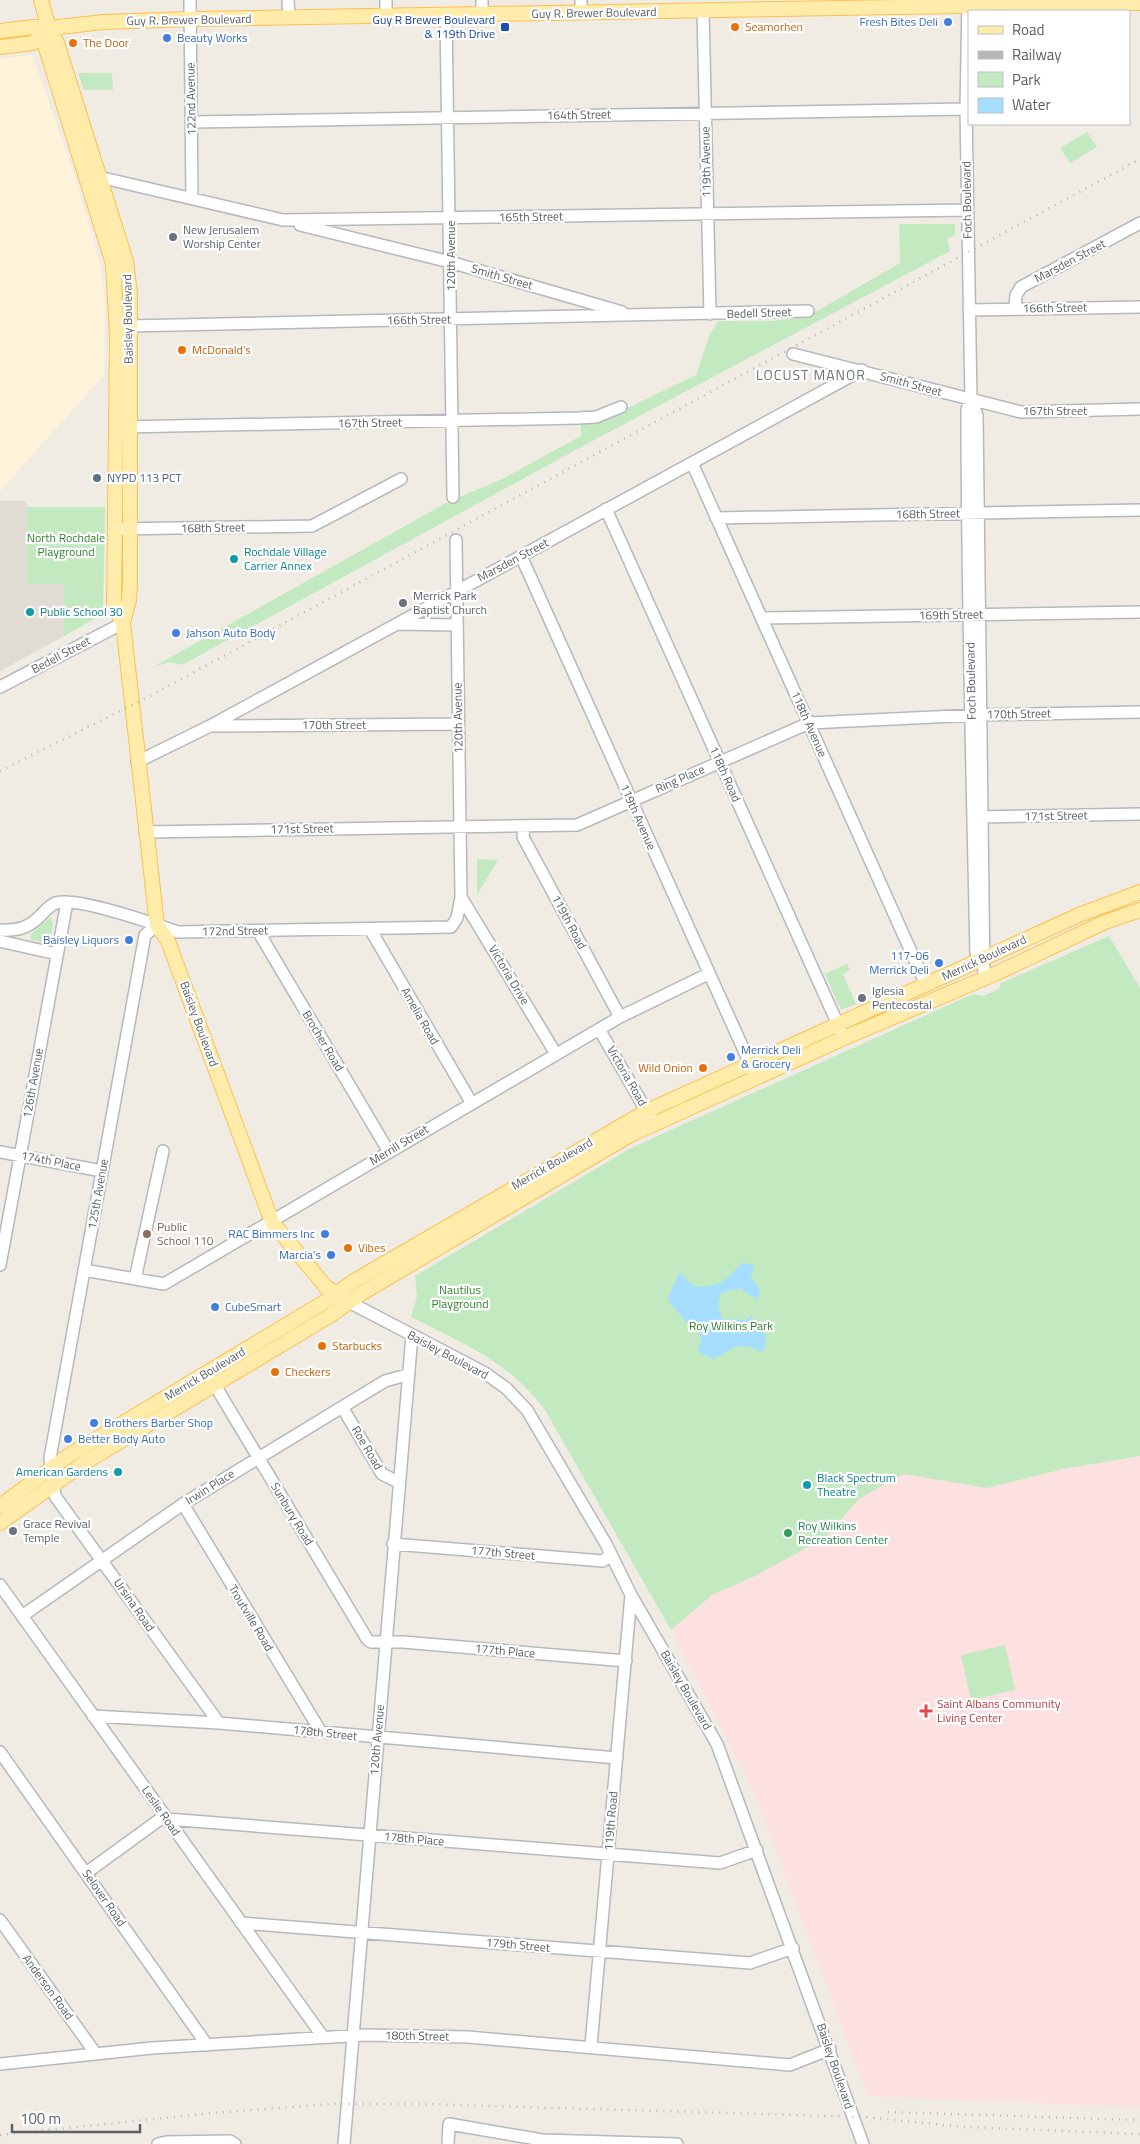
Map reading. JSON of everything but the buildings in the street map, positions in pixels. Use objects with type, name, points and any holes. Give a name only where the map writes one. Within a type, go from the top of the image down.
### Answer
[{"type":"main road","name":"Baisley Boulevard","points":[[41,0],[49,28],[45,45],[93,178],[113,264],[123,325],[122,529],[129,600],[123,623],[134,709],[137,762],[157,925],[168,941],[272,1222],[318,1277],[349,1302]]},
{"type":"main road","name":"Guy R. Brewer Boulevard","points":[[0,31],[104,22],[482,14],[581,7],[677,6],[703,11],[775,5],[1140,2]]},
{"type":"main road","points":[[0,47],[33,43],[49,28]]},
{"type":"main road","name":"Merrick Boulevard","points":[[0,1523],[84,1463],[349,1302],[630,1135],[756,1078],[926,985],[1097,907],[1140,892]]},
{"type":"main road","name":"Merrick Boulevard","points":[[0,1506],[52,1468],[431,1235],[647,1111],[749,1065],[984,979],[1105,922],[1140,910]]},
{"type":"street","name":"122nd Avenue","points":[[190,0],[192,198]]},
{"type":"street","points":[[288,0],[289,18]]},
{"type":"street","points":[[386,0],[386,16]]},
{"type":"street","points":[[482,0],[482,14]]},
{"type":"street","name":"Foch Boulevard","points":[[968,3],[966,109],[971,400],[967,409],[973,513],[978,817],[985,948],[983,959],[984,979]]},
{"type":"street","name":"119th Avenue","points":[[703,11],[710,314]]},
{"type":"street","name":"120th Avenue","points":[[446,14],[453,498]]},
{"type":"street","name":"164th Street","points":[[192,122],[966,109]]},
{"type":"street","name":"165th Street","points":[[93,178],[192,198],[283,220],[967,210]]},
{"type":"street","points":[[358,239],[360,219]]},
{"type":"street","name":"Smith Street","points":[[283,220],[450,262],[634,316]]},
{"type":"street","name":"Marsden Street","points":[[1015,309],[1016,295],[1021,288],[1140,223]]},
{"type":"street","name":"166th Street","points":[[969,310],[1140,307]]},
{"type":"street","name":"Bedell Street","points":[[710,314],[808,311]]},
{"type":"street","name":"166th Street","points":[[123,325],[710,314]]},
{"type":"street","name":"Smith Street","points":[[793,354],[862,370],[971,400]]},
{"type":"street","name":"Marsden Street","points":[[137,762],[210,726],[862,370]]},
{"type":"street","name":"167th Street","points":[[971,400],[1021,412],[1140,410]]},
{"type":"street","name":"167th Street","points":[[123,427],[596,417],[622,407]]},
{"type":"street","name":"118th Avenue","points":[[692,463],[926,985]]},
{"type":"street","name":"168th Street","points":[[122,529],[312,526],[401,479]]},
{"type":"street","name":"118th Road","points":[[606,509],[841,1032]]},
{"type":"street","name":"168th Street","points":[[716,518],[1140,510]]},
{"type":"street","name":"120th Avenue","points":[[456,540],[461,897]]},
{"type":"street","name":"119th Avenue","points":[[521,556],[630,802],[756,1078]]},
{"type":"street","name":"169th Street","points":[[762,618],[1140,612]]},
{"type":"street","name":"Bedell Street","points":[[0,687],[123,623]]},
{"type":"street","points":[[395,624],[457,625]]},
{"type":"street","name":"170th Street","points":[[809,723],[1140,712]]},
{"type":"street","name":"Ring Place","points":[[460,827],[577,825],[809,723]]},
{"type":"street","name":"170th Street","points":[[210,726],[458,724]]},
{"type":"street","name":"171st Street","points":[[978,817],[1140,814]]},
{"type":"street","name":"119th Road","points":[[524,826],[524,837],[620,1017]]},
{"type":"street","name":"171st Street","points":[[145,832],[460,827]]},
{"type":"street","name":"172nd Street","points":[[67,902],[136,917],[178,932],[451,927],[458,918],[461,897]]},
{"type":"street","name":"Victoria Drive","points":[[461,897],[556,1054]]},
{"type":"street","points":[[0,930],[22,929],[34,922],[51,905],[67,902]]},
{"type":"street","name":"126th Avenue","points":[[0,1265],[67,902]]},
{"type":"street","name":"125th Avenue","points":[[54,1484],[50,1458],[145,935],[157,925]]},
{"type":"street","name":"Amelia Road","points":[[370,929],[471,1102]]},
{"type":"street","name":"Brocher Road","points":[[258,930],[389,1152]]},
{"type":"street","points":[[0,941],[56,954]]},
{"type":"street","name":"Merrill Street","points":[[84,1270],[164,1284],[272,1222],[471,1102],[620,1017],[708,974]]},
{"type":"street","name":"Victoria Road","points":[[599,1029],[654,1124]]},
{"type":"street","points":[[135,1279],[163,1151]]},
{"type":"street","name":"174th Place","points":[[0,1152],[102,1170]]},
{"type":"street","name":"Baisley Boulevard","points":[[349,1302],[484,1374],[506,1388],[527,1410],[611,1554],[632,1595],[717,1744],[830,2049],[863,2144]]},
{"type":"street","name":"120th Avenue","points":[[344,2144],[407,1375],[412,1336]]},
{"type":"street","name":"Sunbury Road","points":[[207,1372],[367,1639],[372,1642],[385,1643]]},
{"type":"street","name":"Irwin Place","points":[[22,1616],[182,1504],[385,1381],[407,1375]]},
{"type":"street","name":"Roe Road","points":[[342,1407],[382,1474],[398,1482]]},
{"type":"street","name":"Ursina Road","points":[[54,1484],[55,1496],[219,1723]]},
{"type":"street","name":"Troutville Road","points":[[182,1504],[321,1732]]},
{"type":"street","name":"177th Street","points":[[393,1544],[603,1561],[611,1554]]},
{"type":"street","name":"Leslie Road","points":[[0,1585],[323,2037]]},
{"type":"street","name":"119th Road","points":[[591,2046],[632,1595]]},
{"type":"street","name":"177th Place","points":[[385,1643],[403,1642],[626,1661]]},
{"type":"street","name":"178th Street","points":[[93,1716],[219,1723],[617,1758]]},
{"type":"street","name":"Selover Road","points":[[0,1752],[207,2045]]},
{"type":"street","points":[[86,1873],[159,1820],[167,1819]]},
{"type":"street","name":"178th Place","points":[[167,1819],[720,1863],[757,1850]]},
{"type":"street","name":"Anderson Road","points":[[0,1920],[96,2054]]},
{"type":"street","name":"179th Street","points":[[241,1923],[750,1963],[793,1948]]},
{"type":"street","name":"180th Street","points":[[0,2064],[96,2054],[353,2035],[468,2037],[591,2046],[790,2065],[830,2049]]},
{"type":"street","points":[[448,2144],[450,2124],[542,2142],[677,2144]]},
{"type":"street","points":[[158,2144],[166,2142],[230,2141],[235,2144]]},
{"type":"shaded area","points":[[32,55],[76,180],[100,264],[105,302],[104,375],[0,491],[0,59]]},
{"type":"shaded area","points":[[0,501],[26,501],[28,507],[27,583],[64,584],[64,636],[0,671]]},
{"type":"shaded area","name":"Saint Albans Community Living Center","points":[[1140,1456],[1140,2107],[868,2096],[754,1792],[671,1630],[712,1595],[755,1576],[825,1537],[859,1499],[903,1474],[987,1488],[1063,1469]]},
{"type":"green space","points":[[78,73],[112,73],[113,90],[84,90]]},
{"type":"green space","points":[[1087,132],[1097,147],[1070,163],[1060,148]]},
{"type":"green space","points":[[899,224],[955,224],[955,235],[947,239],[950,251],[583,446],[182,665],[170,662],[153,667],[448,502],[500,480],[581,436],[581,425],[628,408],[696,375],[709,336],[718,321],[772,321],[807,317],[900,263]]},
{"type":"green space","name":"North Rochdale Playground","points":[[28,507],[105,507],[103,614],[64,636],[64,584],[27,584]]},
{"type":"green space","points":[[477,859],[498,860],[477,895]]},
{"type":"green space","points":[[51,917],[53,926],[48,943],[32,940],[30,937],[32,933]]},
{"type":"green space","name":"Roy Wilkins Park","points":[[1109,936],[1140,988],[1140,1456],[1063,1469],[987,1488],[903,1474],[859,1499],[826,1537],[755,1576],[712,1595],[671,1630],[545,1410],[531,1393],[501,1366],[484,1355],[411,1317],[417,1296],[415,1276],[631,1148],[973,994],[983,996],[999,989],[1001,983]]},
{"type":"green space","points":[[847,964],[850,970],[843,974],[856,1004],[841,1010],[825,974]]},
{"type":"green space","points":[[1005,1645],[1015,1690],[971,1700],[961,1655]]},
{"type":"water","points":[[742,1263],[755,1265],[750,1276],[760,1289],[757,1300],[740,1288],[721,1293],[718,1303],[722,1319],[745,1320],[751,1316],[755,1327],[766,1335],[765,1348],[760,1352],[746,1346],[736,1347],[713,1359],[698,1352],[701,1339],[698,1325],[686,1322],[668,1300],[669,1295],[679,1272],[695,1287],[712,1285],[722,1282]]},
{"type":"railway","points":[[0,771],[150,696],[1140,159]]},
{"type":"railway","points":[[0,2135],[213,2113],[331,2104],[421,2104],[865,2117],[964,2127],[1140,2134]]},
{"type":"railway","points":[[888,2112],[1140,2120]]},
{"type":"place","name":"Fresh Bites Deli","points":[[948,22]]},
{"type":"place","name":"Guy R Brewer Boulevard & 119th Drive","points":[[505,27]]},
{"type":"place","name":"Seamorhen","points":[[735,27]]},
{"type":"place","name":"Beauty Works","points":[[167,38]]},
{"type":"place","name":"The Door","points":[[73,43]]},
{"type":"place","name":"New Jerusalem Worship Center","points":[[173,237]]},
{"type":"place","name":"McDonald's","points":[[182,350]]},
{"type":"place","name":"NYPD 113 PCT","points":[[97,478]]},
{"type":"place","name":"Rochdale Village Carrier Annex","points":[[234,559]]},
{"type":"place","name":"Merrick Park Baptist Church","points":[[403,603]]},
{"type":"place","name":"Public School 30","points":[[30,612]]},
{"type":"place","name":"Jahson Auto Body","points":[[176,633]]},
{"type":"place","name":"Baisley Liquors","points":[[129,940]]},
{"type":"place","name":"117-06 Merrick Deli","points":[[939,963]]},
{"type":"place","name":"Iglesia Pentecostal","points":[[862,998]]},
{"type":"place","name":"Merrick Deli & Grocery","points":[[731,1057]]},
{"type":"place","name":"Wild Onion","points":[[703,1068]]},
{"type":"place","name":"Public School 110","points":[[147,1234]]},
{"type":"place","name":"RAC Bimmers Inc","points":[[325,1234]]},
{"type":"place","name":"Vibes","points":[[348,1248]]},
{"type":"place","name":"Marcia's","points":[[331,1255]]},
{"type":"place","name":"CubeSmart","points":[[215,1307]]},
{"type":"place","name":"Starbucks","points":[[322,1346]]},
{"type":"place","name":"Checkers","points":[[275,1372]]},
{"type":"place","name":"Brothers Barber Shop","points":[[94,1423]]},
{"type":"place","name":"Better Body Auto","points":[[68,1439]]},
{"type":"place","name":"American Gardens","points":[[118,1472]]},
{"type":"place","name":"Black Spectrum Theatre","points":[[807,1485]]},
{"type":"place","name":"Grace Revival Temple","points":[[13,1531]]},
{"type":"place","name":"Roy Wilkins Recreation Center","points":[[788,1533]]},
{"type":"place","name":"Saint Albans Community Living Center","points":[[926,1711]]},
{"type":"district","name":"LOCUST MANOR","points":[[811,375]]},
{"type":"park label","name":"Nautilus Playground","points":[[460,1297]]}]
